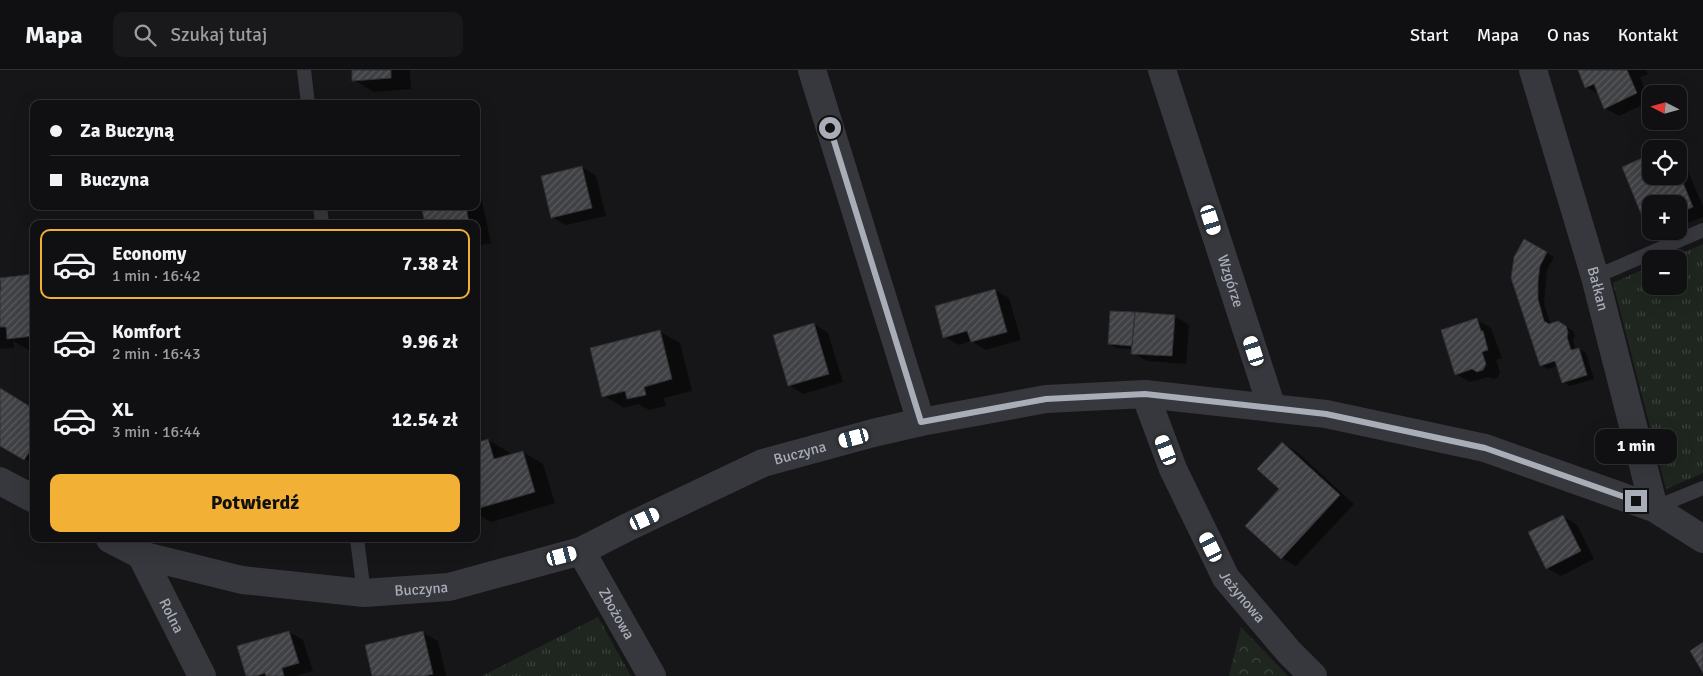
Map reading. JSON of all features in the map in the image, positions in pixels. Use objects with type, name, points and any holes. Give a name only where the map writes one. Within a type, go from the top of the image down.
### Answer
[{"type":"street","points":[[812,70],[921,422]]},
{"type":"street","name":"Wzgórze","points":[[1162,70],[1272,408]]},
{"type":"street","name":"Bałkan","points":[[1533,70],[1594,277],[1654,508]]},
{"type":"street","name":"Buczyna","points":[[116,542],[141,555],[242,580],[364,593],[449,587],[581,551],[763,464],[873,433],[921,422],[1046,399],[1145,394],[1326,414],[1485,448],[1654,508],[1703,539]]},
{"type":"street","name":"Jeżynowa","points":[[1145,394],[1173,468],[1226,578],[1289,652],[1313,676]]},
{"type":"street","points":[[0,481],[30,497]]},
{"type":"street","name":"Zbożowa","points":[[581,551],[652,676]]},
{"type":"street","name":"Rolna","points":[[141,555],[202,676]]},
{"type":"lane","points":[[304,70],[308,100]]},
{"type":"lane","points":[[1594,277],[1703,230]]},
{"type":"lane","points":[[1654,508],[1703,488]]},
{"type":"lane","points":[[358,542],[364,593]]},
{"type":"green space","points":[[1703,244],[1703,473],[1666,489],[1613,283],[1642,270],[1642,295],[1687,295],[1687,251]]},
{"type":"green space","points":[[598,617],[631,676],[482,676]]},
{"type":"green space","points":[[1241,627],[1288,676],[1229,676]]},
{"type":"building","points":[[352,70],[391,70],[391,78],[352,81]]},
{"type":"building","points":[[1578,70],[1627,70],[1637,93],[1604,109],[1594,84],[1585,88]]},
{"type":"building","points":[[1642,158],[1642,185],[1684,185],[1693,207],[1687,210],[1687,195],[1642,195],[1642,216],[1622,167]]},
{"type":"building","points":[[582,166],[592,208],[551,218],[541,176]]},
{"type":"building","points":[[422,210],[467,210],[468,220],[424,220]]},
{"type":"building","points":[[1524,239],[1547,252],[1540,266],[1538,281],[1538,299],[1544,321],[1549,324],[1558,321],[1566,326],[1571,350],[1579,348],[1587,375],[1562,383],[1555,361],[1540,366],[1511,278],[1514,257]]},
{"type":"building","points":[[30,274],[30,336],[7,339],[6,327],[0,327],[0,278]]},
{"type":"building","points":[[995,289],[1007,332],[971,342],[967,331],[943,338],[935,306]]},
{"type":"building","points":[[1110,311],[1135,312],[1132,346],[1108,344]]},
{"type":"building","points":[[1135,312],[1175,315],[1172,356],[1131,354]]},
{"type":"building","points":[[1477,318],[1488,350],[1482,352],[1486,364],[1483,370],[1477,372],[1472,369],[1455,375],[1441,330]]},
{"type":"building","points":[[814,323],[829,374],[788,386],[773,335]]},
{"type":"building","points":[[660,330],[672,379],[644,387],[646,395],[627,399],[625,391],[602,397],[590,348]]},
{"type":"building","points":[[0,388],[30,407],[30,451],[24,460],[0,446]]},
{"type":"building","points":[[488,439],[494,459],[523,451],[535,492],[480,508],[480,442]]},
{"type":"building","points":[[1282,442],[1340,495],[1281,559],[1245,526],[1279,489],[1257,469]]},
{"type":"building","points":[[1563,515],[1581,551],[1546,569],[1528,532]]},
{"type":"building","points":[[289,631],[299,663],[282,668],[284,676],[266,676],[265,673],[256,676],[246,676],[237,646]]},
{"type":"building","points":[[423,631],[433,674],[425,676],[372,676],[365,645]]},
{"type":"building","points":[[1703,642],[1703,673],[1690,651]]},
{"type":"route","points":[[830,128],[921,422],[1046,399],[1145,394],[1326,414],[1485,448],[1636,501]]}]
